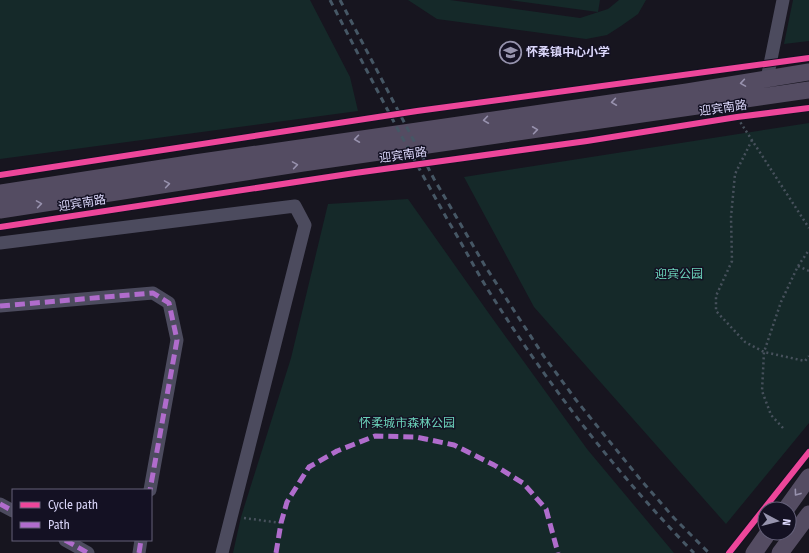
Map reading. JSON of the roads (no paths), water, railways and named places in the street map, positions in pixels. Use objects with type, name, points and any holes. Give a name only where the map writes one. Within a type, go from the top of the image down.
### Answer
[{"type":"main road","name":"迎宾南路","points":[[0,193],[809,72]]},
{"type":"main road","name":"迎宾南路","points":[[0,210],[304,163],[728,110],[809,90]]},
{"type":"main road","points":[[792,501],[809,477]]},
{"type":"main road","points":[[780,553],[809,514]]},
{"type":"main road","points":[[754,553],[762,541]]},
{"type":"street","points":[[767,79],[782,0]]},
{"type":"street","points":[[0,243],[295,206],[305,225],[222,553]]},
{"type":"street","points":[[0,306],[153,293],[169,303],[177,340],[150,489]]},
{"type":"street","points":[[0,504],[12,510]]},
{"type":"street","points":[[67,541],[88,553]]},
{"type":"street","points":[[139,553],[141,541]]},
{"type":"railway","points":[[330,0],[434,196],[485,285],[513,328],[560,395],[611,461],[694,553]]},
{"type":"railway","points":[[340,0],[434,179],[485,266],[543,355],[576,400],[640,479],[674,518],[709,553]]},
{"type":"place","name":"怀柔镇中心小学","points":[[510,52]]},
{"type":"park label","name":"迎宾公园","points":[[679,274]]},
{"type":"park label","name":"怀柔城市森林公园","points":[[407,423]]}]
